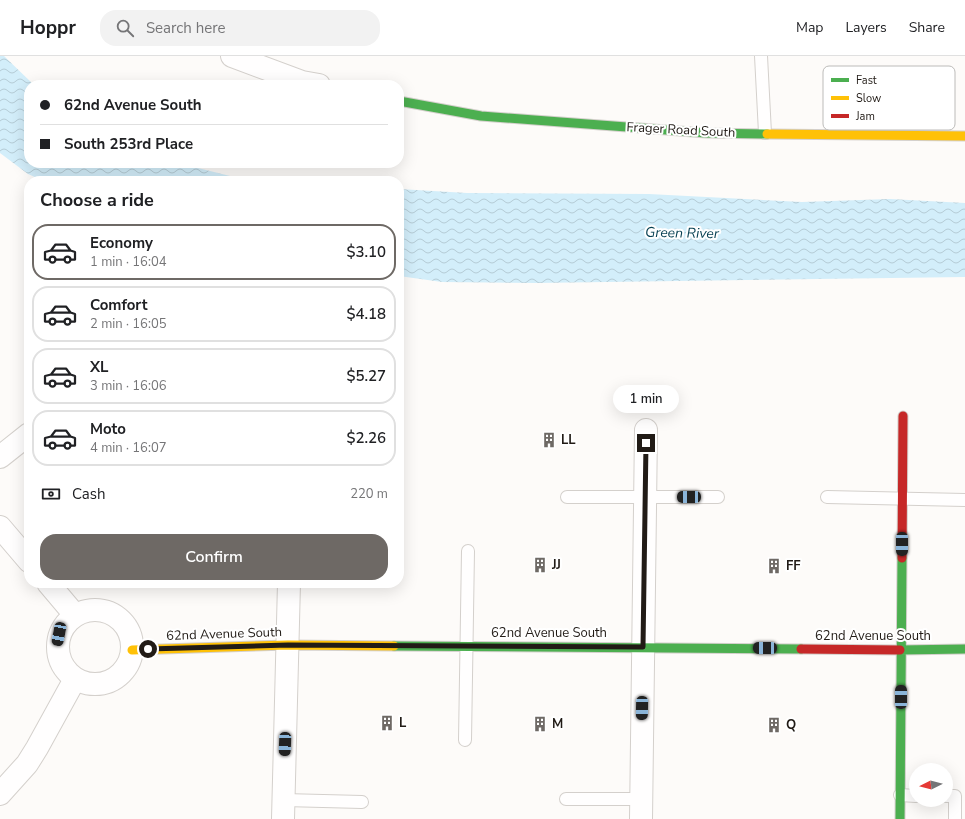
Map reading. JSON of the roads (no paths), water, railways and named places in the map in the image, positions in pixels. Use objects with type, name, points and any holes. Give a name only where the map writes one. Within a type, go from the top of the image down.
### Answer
[{"type":"street","points":[[232,56],[297,80]]},
{"type":"street","name":"Frager Road South","points":[[404,102],[480,116],[706,133],[965,136]]},
{"type":"street","points":[[900,819],[903,416]]},
{"type":"street","points":[[641,809],[646,430]]},
{"type":"street","points":[[0,456],[24,438]]},
{"type":"street","points":[[0,527],[24,555]]},
{"type":"street","points":[[52,588],[75,615]]},
{"type":"street","points":[[284,809],[289,588]]},
{"type":"street","points":[[86,610],[98,610],[109,612],[119,618],[126,627],[131,638],[132,650],[129,662],[122,673],[112,681],[100,685],[86,684],[75,679],[65,671],[59,660],[57,647],[59,634],[66,623],[75,615],[86,610]]},
{"type":"street","name":"62nd Avenue South","points":[[132,650],[288,645],[901,650],[965,649]]},
{"type":"street","points":[[0,794],[27,764],[75,679]]},
{"type":"lane","points":[[761,56],[764,133]]},
{"type":"lane","points":[[567,496],[718,498]]},
{"type":"lane","points":[[827,497],[965,500]]},
{"type":"lane","points":[[465,740],[468,551]]},
{"type":"lane","points":[[900,795],[909,796]]},
{"type":"lane","points":[[953,796],[955,796],[955,819]]},
{"type":"lane","points":[[566,799],[641,809]]},
{"type":"lane","points":[[284,809],[362,802]]},
{"type":"water","points":[[0,56],[4,56],[29,80],[24,80],[24,168],[198,168],[230,176],[33,176],[0,153]]},
{"type":"water","name":"Green River","points":[[404,189],[467,193],[649,194],[802,202],[890,199],[965,203],[965,277],[536,283],[442,282],[404,277]]},
{"type":"place","name":"LL","points":[[549,440]]},
{"type":"place","name":"JJ","points":[[540,565]]},
{"type":"place","name":"FF","points":[[774,566]]},
{"type":"place","name":"L","points":[[387,723]]},
{"type":"place","name":"M","points":[[540,724]]},
{"type":"place","name":"Q","points":[[774,725]]}]
